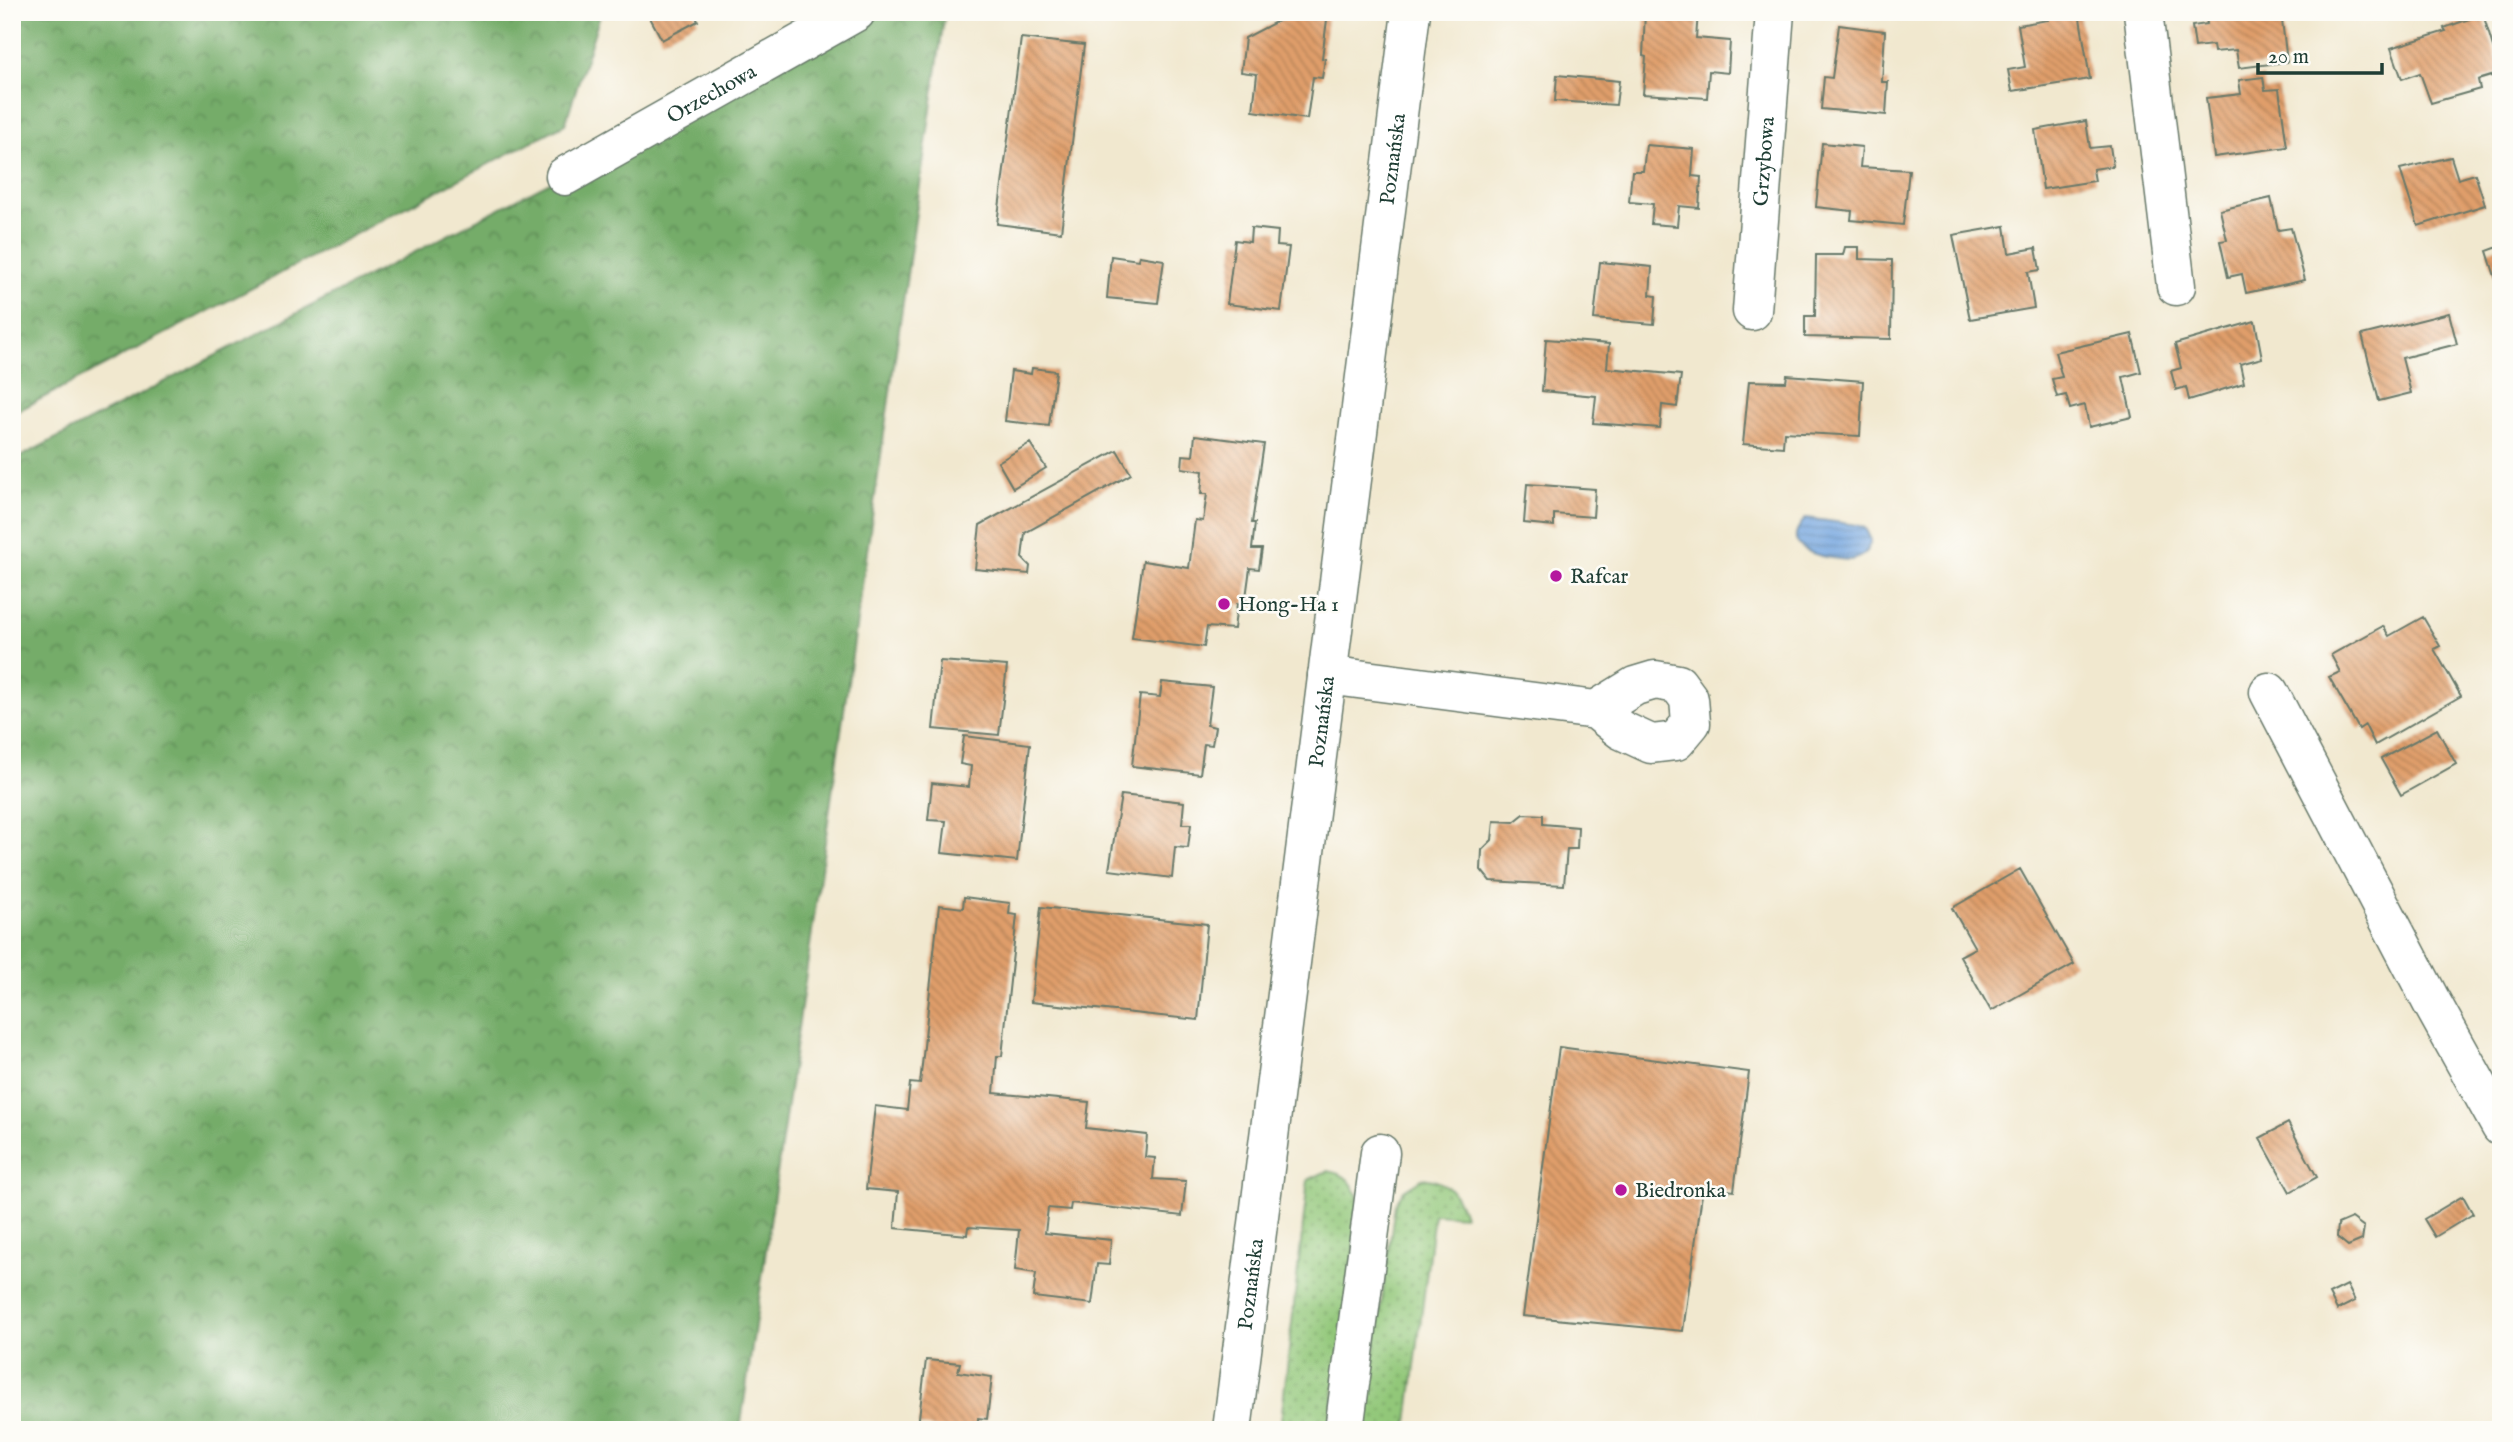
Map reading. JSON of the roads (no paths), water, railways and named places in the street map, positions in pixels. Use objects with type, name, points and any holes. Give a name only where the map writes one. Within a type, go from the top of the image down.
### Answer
[{"type":"street","name":"Orzechowa","points":[[565,176],[856,12]]},
{"type":"street","name":"Poznańska","points":[[1232,1430],[1411,12]]},
{"type":"street","name":"Grzybowa","points":[[1752,311],[1775,12]]},
{"type":"street","points":[[2143,12],[2176,286]]},
{"type":"street","points":[[1327,675],[1596,710]]},
{"type":"street","points":[[2269,692],[2431,1001],[2501,1127]]},
{"type":"street","points":[[1344,1430],[1380,1153]]},
{"type":"water","points":[[1806,518],[1865,528],[1871,540],[1868,548],[1859,557],[1848,560],[1810,552],[1796,540],[1799,526]]},
{"type":"place","name":"Rafcar","points":[[1556,576]]},
{"type":"place","name":"Hong-Ha 1","points":[[1224,604]]},
{"type":"place","name":"Biedronka","points":[[1621,1190]]}]
